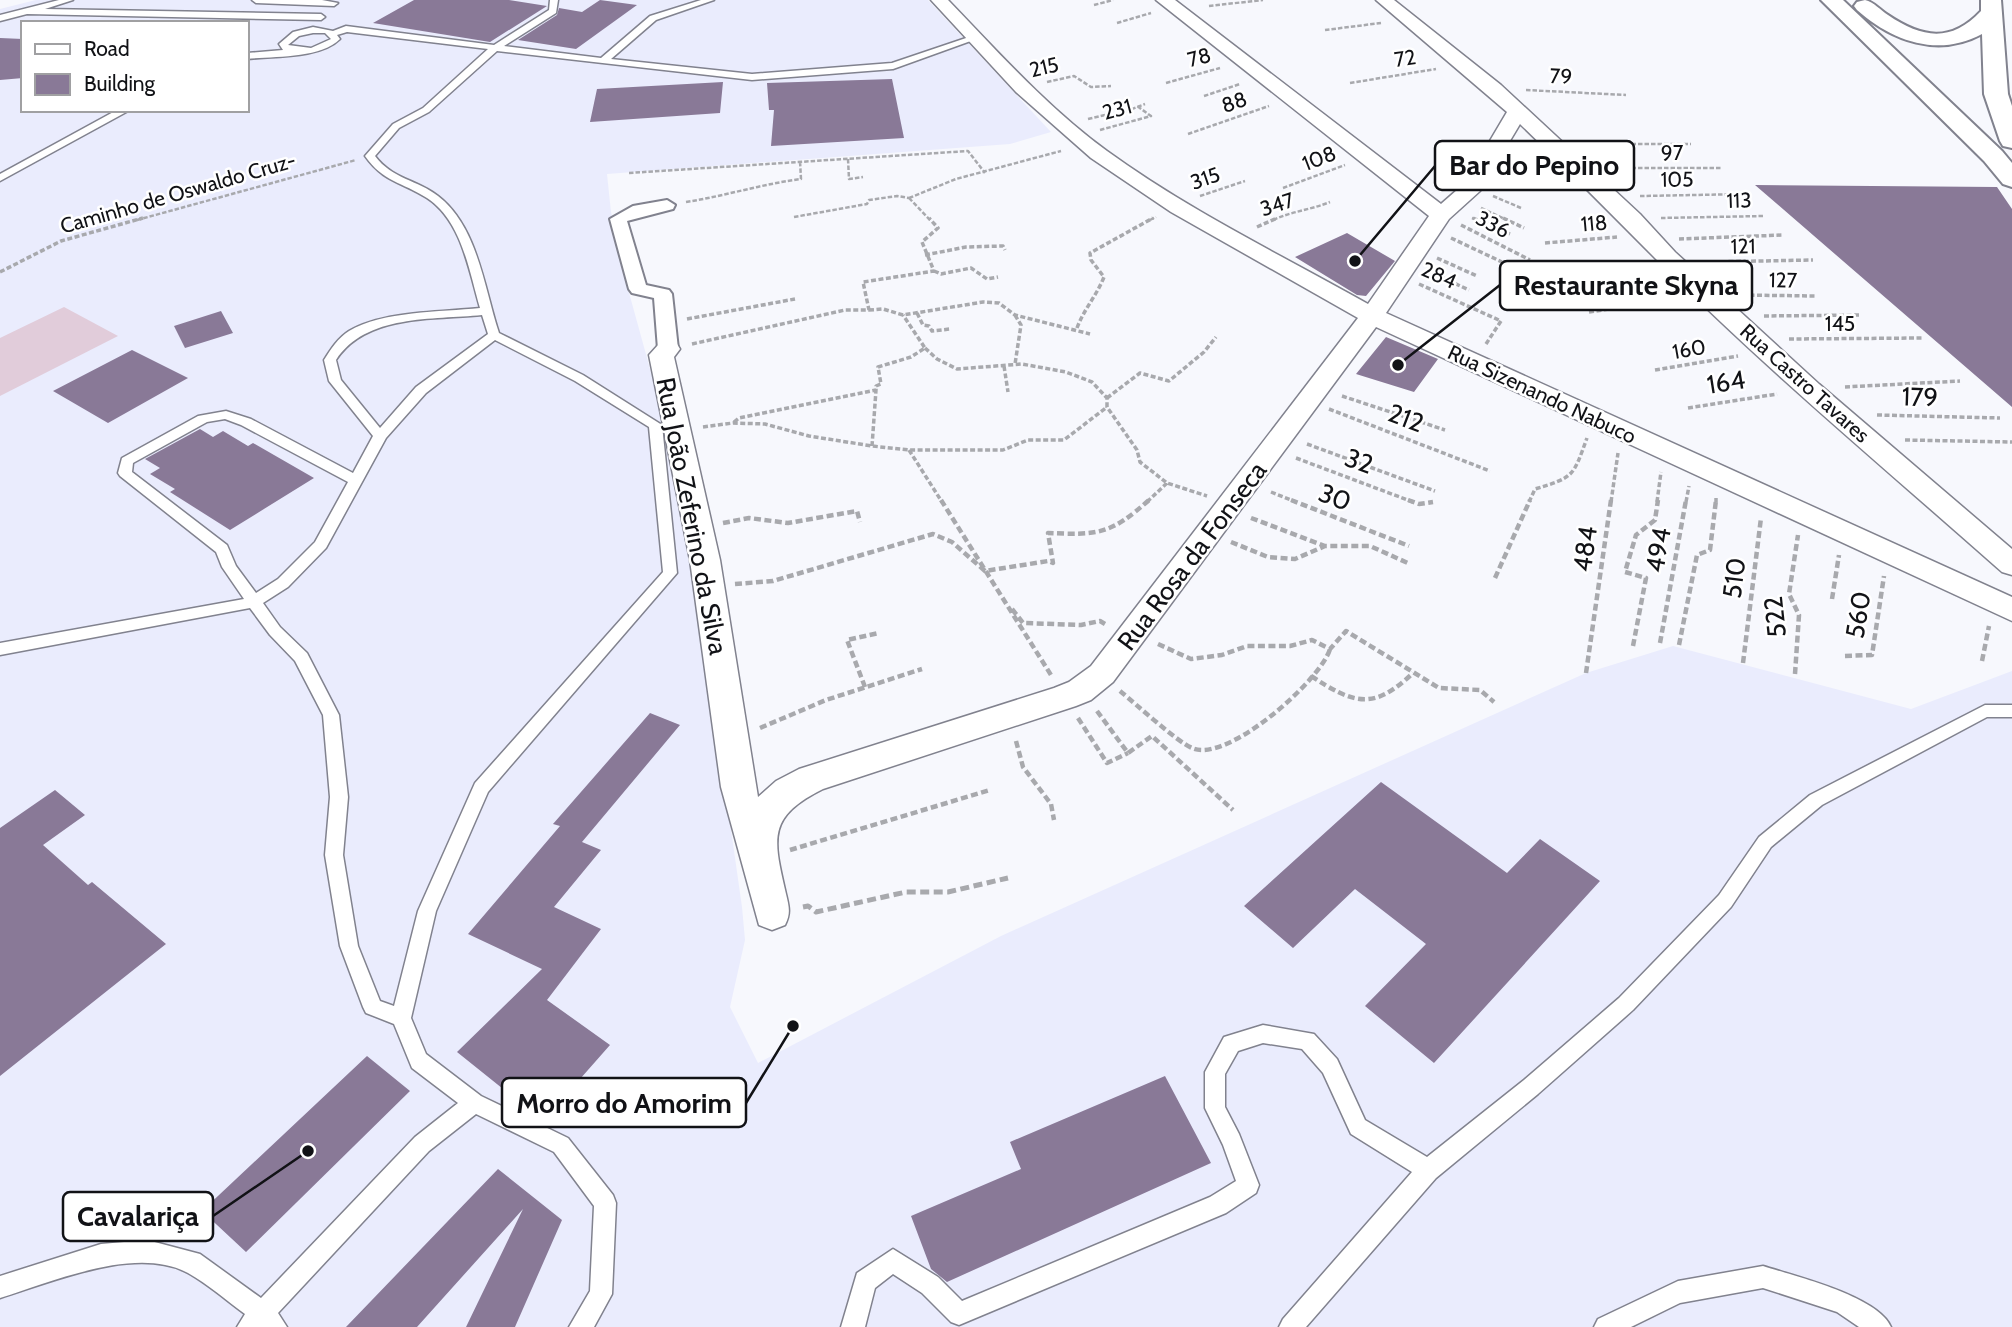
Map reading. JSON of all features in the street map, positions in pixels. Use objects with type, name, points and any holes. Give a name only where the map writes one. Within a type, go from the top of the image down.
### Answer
[{"type":"highway","points":[[1831,0],[1993,156],[2012,179]]},
{"type":"highway","points":[[1857,0],[1886,27],[1929,39],[1955,39],[1973,33],[1990,8]]},
{"type":"highway","points":[[1990,8],[1996,94],[2012,141]]},
{"type":"street","name":"Rua Sizenando Nabuco","points":[[939,0],[1023,88],[1074,135],[1177,206],[1373,316],[2003,607]]},
{"type":"street","name":"Rua Castro Tavares","points":[[1384,0],[1494,89],[1580,168],[1674,262],[1838,414],[2012,565]]},
{"type":"street","points":[[1168,3],[1365,157],[1452,208]]},
{"type":"street","name":"Rua Rosa da Fonseca","points":[[1082,688],[1133,636],[1373,316],[1452,208],[1517,112]]},
{"type":"street","name":"Rua João Zeferino da Silva","points":[[667,205],[639,210],[618,219],[638,289],[663,294],[667,336],[661,355],[710,586],[738,787],[757,846],[772,914]]},
{"type":"street","points":[[757,846],[761,821],[768,806],[785,791],[811,779],[1012,715],[1082,688]]},
{"type":"lane","points":[[0,18],[69,0]]},
{"type":"lane","points":[[256,0],[335,1]]},
{"type":"lane","points":[[554,0],[553,11],[495,48],[426,110],[396,126],[370,156],[378,171],[439,202],[451,217],[463,236],[485,311],[495,335],[579,378],[655,425],[670,573],[481,788],[427,911],[401,1018],[419,1061],[474,1103],[561,1145],[605,1203],[601,1294],[581,1327]]},
{"type":"lane","points":[[604,60],[653,18],[710,0]]},
{"type":"lane","points":[[295,51],[285,47],[285,40],[313,30],[335,1]]},
{"type":"lane","points":[[27,11],[321,18]]},
{"type":"lane","points":[[313,30],[333,37]]},
{"type":"lane","points":[[248,56],[321,48],[333,37],[369,30],[495,48],[752,77],[893,66],[975,38]]},
{"type":"lane","points":[[0,178],[121,112]]},
{"type":"lane","points":[[380,436],[335,381],[330,360],[339,345],[354,333],[373,325],[485,311]]},
{"type":"lane","points":[[0,649],[254,602],[284,583],[321,545],[380,436],[421,390],[495,335]]},
{"type":"lane","points":[[355,480],[312,460],[246,422],[226,415],[203,419],[127,461],[125,473],[222,549],[229,567],[275,631],[301,657],[331,715],[339,797],[334,855],[349,946],[373,1007],[401,1018]]},
{"type":"lane","points":[[1290,1327],[1429,1170],[1531,1087],[1626,1004],[1725,901],[1765,842],[1816,800],[1984,710],[2012,712]]},
{"type":"lane","points":[[853,1327],[865,1281],[894,1260],[930,1285],[959,1314],[1218,1205],[1248,1185],[1233,1141],[1215,1108],[1215,1072],[1231,1044],[1263,1034],[1307,1041],[1330,1066],[1357,1127],[1429,1170]]},
{"type":"lane","points":[[0,1287],[101,1255],[147,1251],[192,1262],[262,1322],[422,1144],[474,1103]]},
{"type":"lane","points":[[1606,1327],[1678,1292],[1763,1276],[1843,1303],[1879,1327]]},
{"type":"path","points":[[1094,5],[1113,0]]},
{"type":"path","points":[[1209,6],[1263,0]]},
{"type":"path","points":[[1117,23],[1168,3]]},
{"type":"path","points":[[1325,30],[1410,20]]},
{"type":"path","name":"78","points":[[1166,83],[1240,61]]},
{"type":"path","name":"72","points":[[1350,83],[1465,64]]},
{"type":"path","name":"215","points":[[1023,88],[1074,76],[1091,88],[1111,86]]},
{"type":"path","points":[[1204,96],[1261,77]]},
{"type":"path","name":"79","points":[[1494,89],[1626,95]]},
{"type":"path","name":"88","points":[[1188,134],[1290,99]]},
{"type":"path","name":"231","points":[[1074,135],[1109,114],[1114,116],[1145,104]]},
{"type":"path","name":"231","points":[[1074,135],[1151,116],[1137,106]]},
{"type":"path","points":[[794,217],[852,208],[869,201],[897,196],[909,198],[956,179],[985,173],[1074,135]]},
{"type":"path","points":[[1553,144],[1691,144]]},
{"type":"path","points":[[629,173],[968,150],[985,173]]},
{"type":"path","name":"Caminho de Oswaldo Cruz-","points":[[0,272],[61,242],[370,156]]},
{"type":"path","name":"108","points":[[1283,188],[1365,157]]},
{"type":"path","points":[[848,159],[849,179],[863,177]]},
{"type":"path","points":[[667,205],[734,195],[767,183],[801,179],[800,161]]},
{"type":"path","name":"97","points":[[1580,168],[1722,168]]},
{"type":"path","name":"315","points":[[1077,328],[1087,303],[1104,282],[1104,277],[1091,260],[1090,253],[1106,247],[1104,243],[1116,236],[1177,206],[1245,181]]},
{"type":"path","name":"105","points":[[1608,196],[1746,194]]},
{"type":"path","points":[[909,198],[938,228],[922,242],[933,271]]},
{"type":"path","name":"347","points":[[1234,238],[1296,210],[1305,212],[1330,202]]},
{"type":"path","points":[[1452,208],[1521,208]]},
{"type":"path","points":[[1452,208],[1524,228]]},
{"type":"path","points":[[1452,208],[1510,234]]},
{"type":"path","points":[[1452,208],[1502,262]]},
{"type":"path","name":"336","points":[[1452,208],[1530,260]]},
{"type":"path","name":"113","points":[[1643,231],[1763,216]]},
{"type":"path","name":"121","points":[[1643,231],[1783,235]]},
{"type":"path","name":"118","points":[[1545,243],[1643,231]]},
{"type":"path","points":[[925,255],[989,245],[1003,246],[1005,250]]},
{"type":"path","name":"121","points":[[1674,262],[1813,260]]},
{"type":"path","points":[[1411,264],[1477,276]]},
{"type":"path","points":[[1411,264],[1469,290]]},
{"type":"path","name":"284","points":[[1411,264],[1501,321]]},
{"type":"path","points":[[869,310],[863,282],[971,268],[987,279],[998,277]]},
{"type":"path","name":"127","points":[[1589,312],[1708,294],[1815,296]]},
{"type":"path","points":[[667,336],[795,299]]},
{"type":"path","points":[[667,336],[845,310],[883,309],[903,315],[983,302],[1006,306],[1021,325],[1015,364]]},
{"type":"path","points":[[917,313],[923,325],[929,326],[932,331],[950,328]]},
{"type":"path","points":[[903,315],[925,348],[940,364],[962,371],[1015,364],[1045,368],[1091,381],[1107,398],[1107,407],[1137,450],[1140,463],[1167,483],[1235,499],[1325,546]]},
{"type":"path","points":[[1015,315],[1077,328],[1090,334]]},
{"type":"path","points":[[1732,316],[1861,316]]},
{"type":"path","points":[[1107,398],[1140,373],[1169,381],[1204,352],[1216,337]]},
{"type":"path","name":"145","points":[[1763,345],[1923,338]]},
{"type":"path","name":"160","points":[[1655,370],[1763,345]]},
{"type":"path","points":[[872,446],[876,386],[881,384],[878,367],[911,358],[925,348]]},
{"type":"path","points":[[1004,366],[1008,392]]},
{"type":"path","name":"164","points":[[1688,408],[1810,388],[1960,381]]},
{"type":"path","points":[[733,423],[739,418],[876,390]]},
{"type":"path","points":[[1313,395],[1445,430]]},
{"type":"path","name":"212","points":[[1313,395],[1490,471]]},
{"type":"path","points":[[678,431],[733,423],[765,424],[809,436],[872,446],[909,450],[1003,450],[1028,440],[1064,440],[1107,407]]},
{"type":"path","name":"179","points":[[1838,414],[2000,418]]},
{"type":"path","points":[[1495,578],[1535,489],[1561,481],[1574,473],[1596,420]]},
{"type":"path","name":"484","points":[[1586,673],[1621,431]]},
{"type":"path","points":[[1866,439],[2012,442]]},
{"type":"path","points":[[1278,442],[1435,491]]},
{"type":"path","name":"32","points":[[1278,442],[1419,504],[1433,502]]},
{"type":"path","points":[[909,450],[985,571],[1082,688],[1128,753]]},
{"type":"path","name":"494","points":[[1633,646],[1646,578],[1625,572],[1630,545],[1643,524],[1654,520],[1663,451]]},
{"type":"path","name":"494","points":[[1660,643],[1693,464]]},
{"type":"path","name":"494","points":[[1679,645],[1697,555],[1710,550],[1718,476]]},
{"type":"path","points":[[985,571],[1048,561],[1053,563],[1048,533],[1095,535],[1129,518],[1167,483]]},
{"type":"path","name":"510","points":[[1743,663],[1763,497]]},
{"type":"path","name":"30","points":[[1235,499],[1409,546]]},
{"type":"path","points":[[698,527],[749,518],[788,523],[856,511],[860,522]]},
{"type":"path","name":"522","points":[[1795,674],[1799,615],[1789,594],[1801,515]]},
{"type":"path","points":[[710,586],[773,581],[933,534],[952,542],[985,571]]},
{"type":"path","points":[[1209,534],[1268,557],[1295,559],[1325,546],[1370,546],[1410,564]]},
{"type":"path","points":[[1832,599],[1842,534]]},
{"type":"path","name":"560","points":[[1845,656],[1872,655],[1887,555]]},
{"type":"path","points":[[1011,607],[1023,623],[1044,620],[1084,626],[1101,621],[1191,659],[1222,654],[1247,646],[1290,646],[1300,641],[1312,640],[1330,649]]},
{"type":"path","points":[[1983,661],[2003,607]]},
{"type":"path","points":[[1082,688],[1193,749],[1206,751],[1244,737],[1311,676],[1346,631],[1439,688],[1480,690],[1494,702]]},
{"type":"path","points":[[865,687],[847,640],[879,633]]},
{"type":"path","points":[[730,740],[865,687],[922,669]]},
{"type":"path","points":[[1311,676],[1347,699],[1380,700],[1399,688],[1413,673]]},
{"type":"path","points":[[1082,688],[1107,763],[1128,753],[1152,736],[1233,810]]},
{"type":"path","points":[[1012,715],[1023,767],[1051,804],[1054,820]]},
{"type":"path","points":[[785,863],[788,851],[990,790]]},
{"type":"path","points":[[772,914],[808,906],[816,912],[906,892],[948,892],[1008,878]]},
{"type":"shaded area","points":[[36,0],[928,0],[1051,132],[1010,144],[607,174],[611,212],[628,289],[682,485],[742,907],[745,940],[730,1007],[758,1063],[1001,936],[1586,673],[1673,646],[1911,709],[2012,671],[2012,1327],[0,1327],[0,9]]},
{"type":"shaded area","points":[[64,307],[118,336],[0,396],[0,338]]},
{"type":"building","points":[[414,0],[509,0],[547,6],[490,42],[373,23]]},
{"type":"building","points":[[600,0],[637,5],[576,49],[518,40],[557,15],[559,8],[582,12]]},
{"type":"building","points":[[0,38],[21,39],[21,78],[0,80]]},
{"type":"building","points":[[892,79],[904,138],[771,146],[774,110],[769,110],[767,83]]},
{"type":"building","points":[[723,82],[720,113],[590,122],[597,89]]},
{"type":"building","points":[[1755,185],[1997,187],[2012,209],[2012,407]]},
{"type":"building","points":[[1347,233],[1395,261],[1366,296],[1357,295],[1295,257]]},
{"type":"building","points":[[221,311],[233,333],[185,348],[174,326]]},
{"type":"building","points":[[1386,337],[1438,359],[1414,392],[1356,374]]},
{"type":"building","points":[[132,350],[188,378],[108,423],[53,391]]},
{"type":"building","points":[[200,429],[213,437],[223,431],[248,446],[253,443],[314,478],[230,530],[170,492],[175,489],[150,474],[160,468],[145,459]]},
{"type":"building","points":[[650,713],[680,725],[582,842],[601,850],[554,907],[601,929],[547,1000],[610,1045],[543,1121],[457,1052],[542,969],[468,934],[560,826],[553,824]]},
{"type":"building","points":[[1381,782],[1507,873],[1540,839],[1600,881],[1434,1063],[1365,1006],[1426,944],[1355,889],[1293,948],[1244,906]]},
{"type":"building","points":[[55,790],[85,815],[43,845],[88,885],[92,882],[166,944],[0,1076],[0,828]]},
{"type":"building","points":[[367,1056],[410,1091],[246,1252],[202,1211]]},
{"type":"building","points":[[1165,1076],[1211,1163],[947,1282],[931,1269],[911,1216],[1021,1169],[1010,1142]]},
{"type":"building","points":[[498,1169],[562,1220],[515,1327],[466,1327],[523,1209],[417,1327],[346,1327]]},
{"type":"place","name":"Bar do Pepino","points":[[1355,261]]},
{"type":"place","name":"Restaurante Skyna","points":[[1398,365]]},
{"type":"place","name":"Morro do Amorim","points":[[793,1026]]},
{"type":"place","name":"Cavalariça","points":[[308,1151]]}]
